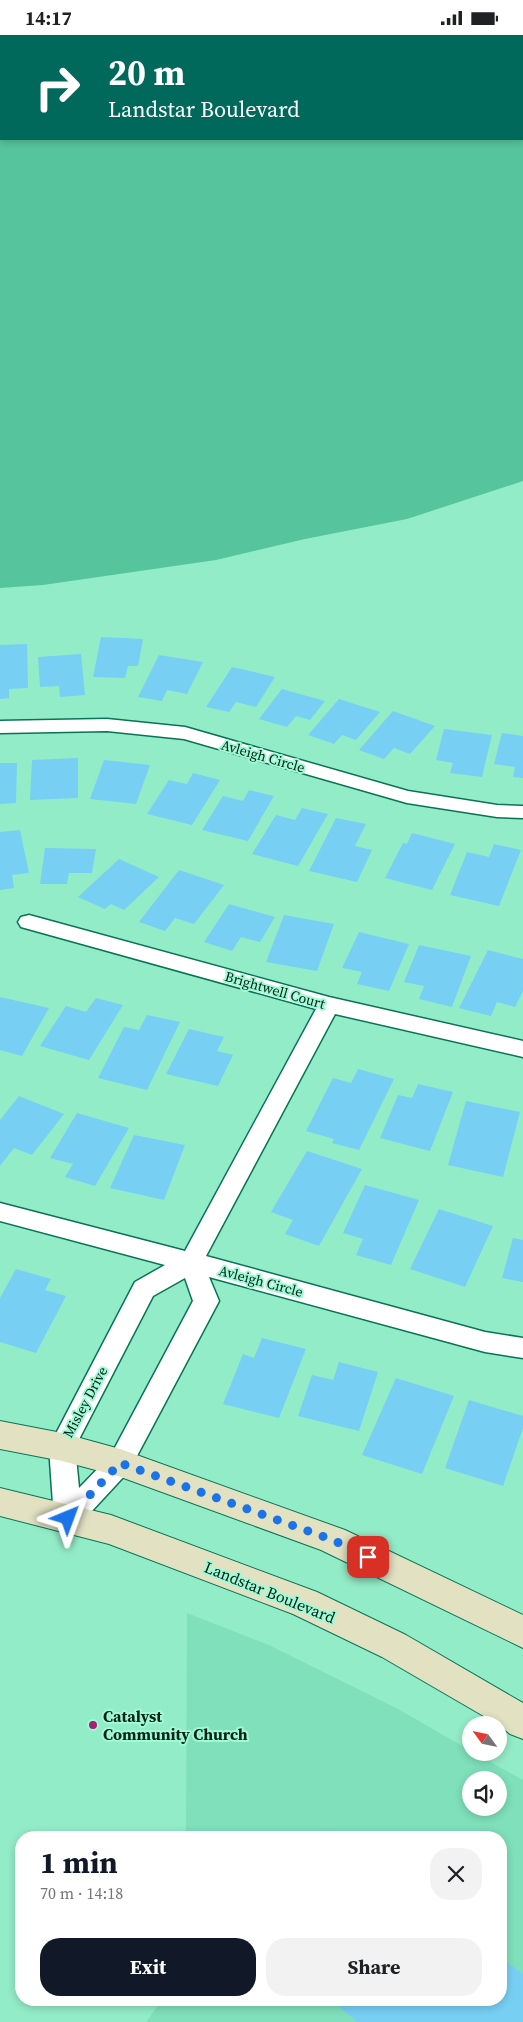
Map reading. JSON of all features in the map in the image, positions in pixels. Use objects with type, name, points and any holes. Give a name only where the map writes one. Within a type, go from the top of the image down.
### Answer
[{"type":"main road","points":[[0,1435],[62,1447],[120,1463],[333,1540],[523,1631]]},
{"type":"main road","name":"Landstar Boulevard","points":[[0,1503],[111,1530],[305,1603],[402,1650],[523,1722]]},
{"type":"street","name":"Avleigh Circle","points":[[0,727],[107,725],[185,733],[407,797],[497,811],[523,812]]},
{"type":"street","name":"Brightwell Court","points":[[30,922],[329,1005],[523,1049]]},
{"type":"street","points":[[68,1518],[120,1463],[206,1301],[192,1262],[329,1005]]},
{"type":"street","name":"Avleigh Circle","points":[[0,1212],[485,1342],[523,1349]]},
{"type":"street","name":"Misley Drive","points":[[68,1518],[62,1447],[144,1289],[192,1262]]},
{"type":"shaded area","points":[[0,140],[523,140],[523,481],[407,519],[305,539],[216,560],[43,585],[0,588]]},
{"type":"shaded area","points":[[187,1613],[269,1645],[398,1709],[462,1746],[462,1761],[489,1761],[507,1771],[462,1771],[462,1816],[507,1816],[507,1771],[523,1780],[523,2022],[146,2022],[158,2006],[507,2006],[507,1831],[186,1831]]},
{"type":"building","points":[[101,637],[143,639],[138,666],[128,666],[125,678],[93,677]]},
{"type":"building","points":[[27,644],[28,688],[9,689],[9,698],[0,699],[0,645]]},
{"type":"building","points":[[81,654],[85,695],[60,697],[59,686],[40,687],[38,657]]},
{"type":"building","points":[[159,655],[203,662],[187,694],[167,690],[162,701],[138,697]]},
{"type":"building","points":[[232,667],[275,677],[256,707],[236,702],[229,712],[206,707]]},
{"type":"building","points":[[282,689],[325,701],[310,720],[296,716],[287,727],[259,719]]},
{"type":"building","points":[[339,699],[380,712],[356,740],[342,735],[334,744],[308,735]]},
{"type":"building","points":[[393,711],[435,726],[410,754],[394,748],[384,759],[359,750]]},
{"type":"building","points":[[444,729],[492,735],[482,777],[450,773],[453,763],[436,760]]},
{"type":"building","points":[[502,733],[523,736],[523,778],[513,777],[515,767],[494,764]]},
{"type":"building","points":[[78,758],[78,798],[30,800],[32,760]]},
{"type":"building","points":[[104,760],[150,765],[136,804],[90,799]]},
{"type":"building","points":[[0,763],[17,763],[16,803],[0,804]]},
{"type":"building","points":[[193,773],[220,780],[192,825],[147,814],[169,780],[187,784]]},
{"type":"building","points":[[249,790],[274,796],[248,841],[202,830],[223,796],[243,801]]},
{"type":"building","points":[[302,808],[328,814],[298,866],[252,854],[276,815],[295,820]]},
{"type":"building","points":[[336,818],[366,824],[355,846],[372,850],[357,882],[309,871]]},
{"type":"building","points":[[20,830],[29,873],[12,875],[14,888],[0,890],[0,832]]},
{"type":"building","points":[[412,833],[455,844],[432,890],[385,878],[403,843],[407,844]]},
{"type":"building","points":[[494,844],[521,850],[499,906],[450,895],[467,852],[489,857]]},
{"type":"building","points":[[45,848],[96,849],[92,873],[69,873],[67,884],[40,884]]},
{"type":"building","points":[[119,859],[159,877],[124,910],[111,904],[105,909],[78,897]]},
{"type":"building","points":[[179,870],[224,885],[194,924],[175,918],[165,931],[139,922]]},
{"type":"building","points":[[229,904],[275,917],[260,942],[241,937],[232,951],[204,942]]},
{"type":"building","points":[[284,915],[334,924],[317,971],[266,962]]},
{"type":"building","points":[[359,932],[409,944],[389,991],[357,984],[362,972],[342,968]]},
{"type":"building","points":[[419,945],[471,956],[452,1007],[419,999],[424,986],[404,982]]},
{"type":"building","points":[[488,950],[523,959],[523,991],[515,1007],[497,1002],[491,1016],[459,1008]]},
{"type":"building","points":[[0,997],[49,1008],[22,1056],[0,1050]]},
{"type":"building","points":[[96,998],[123,1005],[89,1060],[40,1046],[66,1006],[86,1012]]},
{"type":"building","points":[[147,1015],[180,1022],[147,1090],[98,1078],[124,1027],[139,1030]]},
{"type":"building","points":[[189,1029],[224,1037],[217,1051],[233,1055],[218,1086],[166,1074]]},
{"type":"building","points":[[358,1069],[394,1079],[359,1150],[332,1143],[334,1139],[306,1131],[333,1078],[351,1083]]},
{"type":"building","points":[[418,1084],[453,1092],[430,1151],[380,1138],[398,1095],[412,1098]]},
{"type":"building","points":[[19,1096],[64,1114],[32,1155],[14,1148],[0,1166],[0,1120]]},
{"type":"building","points":[[466,1101],[520,1112],[503,1177],[448,1165]]},
{"type":"building","points":[[77,1113],[129,1128],[95,1186],[65,1177],[73,1164],[50,1158]]},
{"type":"building","points":[[134,1135],[185,1145],[164,1200],[110,1188]]},
{"type":"building","points":[[307,1151],[362,1169],[319,1246],[285,1234],[293,1220],[271,1212]]},
{"type":"building","points":[[365,1185],[419,1200],[391,1265],[356,1255],[363,1239],[343,1233]]},
{"type":"building","points":[[439,1209],[493,1226],[465,1287],[410,1269]]},
{"type":"building","points":[[513,1238],[523,1240],[523,1282],[502,1278]]},
{"type":"building","points":[[16,1269],[51,1279],[45,1290],[66,1296],[36,1353],[0,1342],[0,1298]]},
{"type":"building","points":[[262,1338],[306,1349],[279,1418],[223,1404],[243,1354],[254,1358]]},
{"type":"building","points":[[339,1362],[378,1372],[359,1431],[298,1416],[312,1375],[333,1380]]},
{"type":"building","points":[[396,1378],[454,1396],[422,1474],[362,1455]]},
{"type":"building","points":[[469,1400],[523,1416],[523,1428],[503,1486],[445,1468]]},
{"type":"building","points":[[507,1962],[523,1974],[523,2022],[358,2022],[338,2006],[507,2006]]},
{"type":"place","name":"Catalyst Community Church","points":[[93,1725]]},
{"type":"route","points":[[68,1518],[120,1463],[333,1540],[368,1557]]}]
